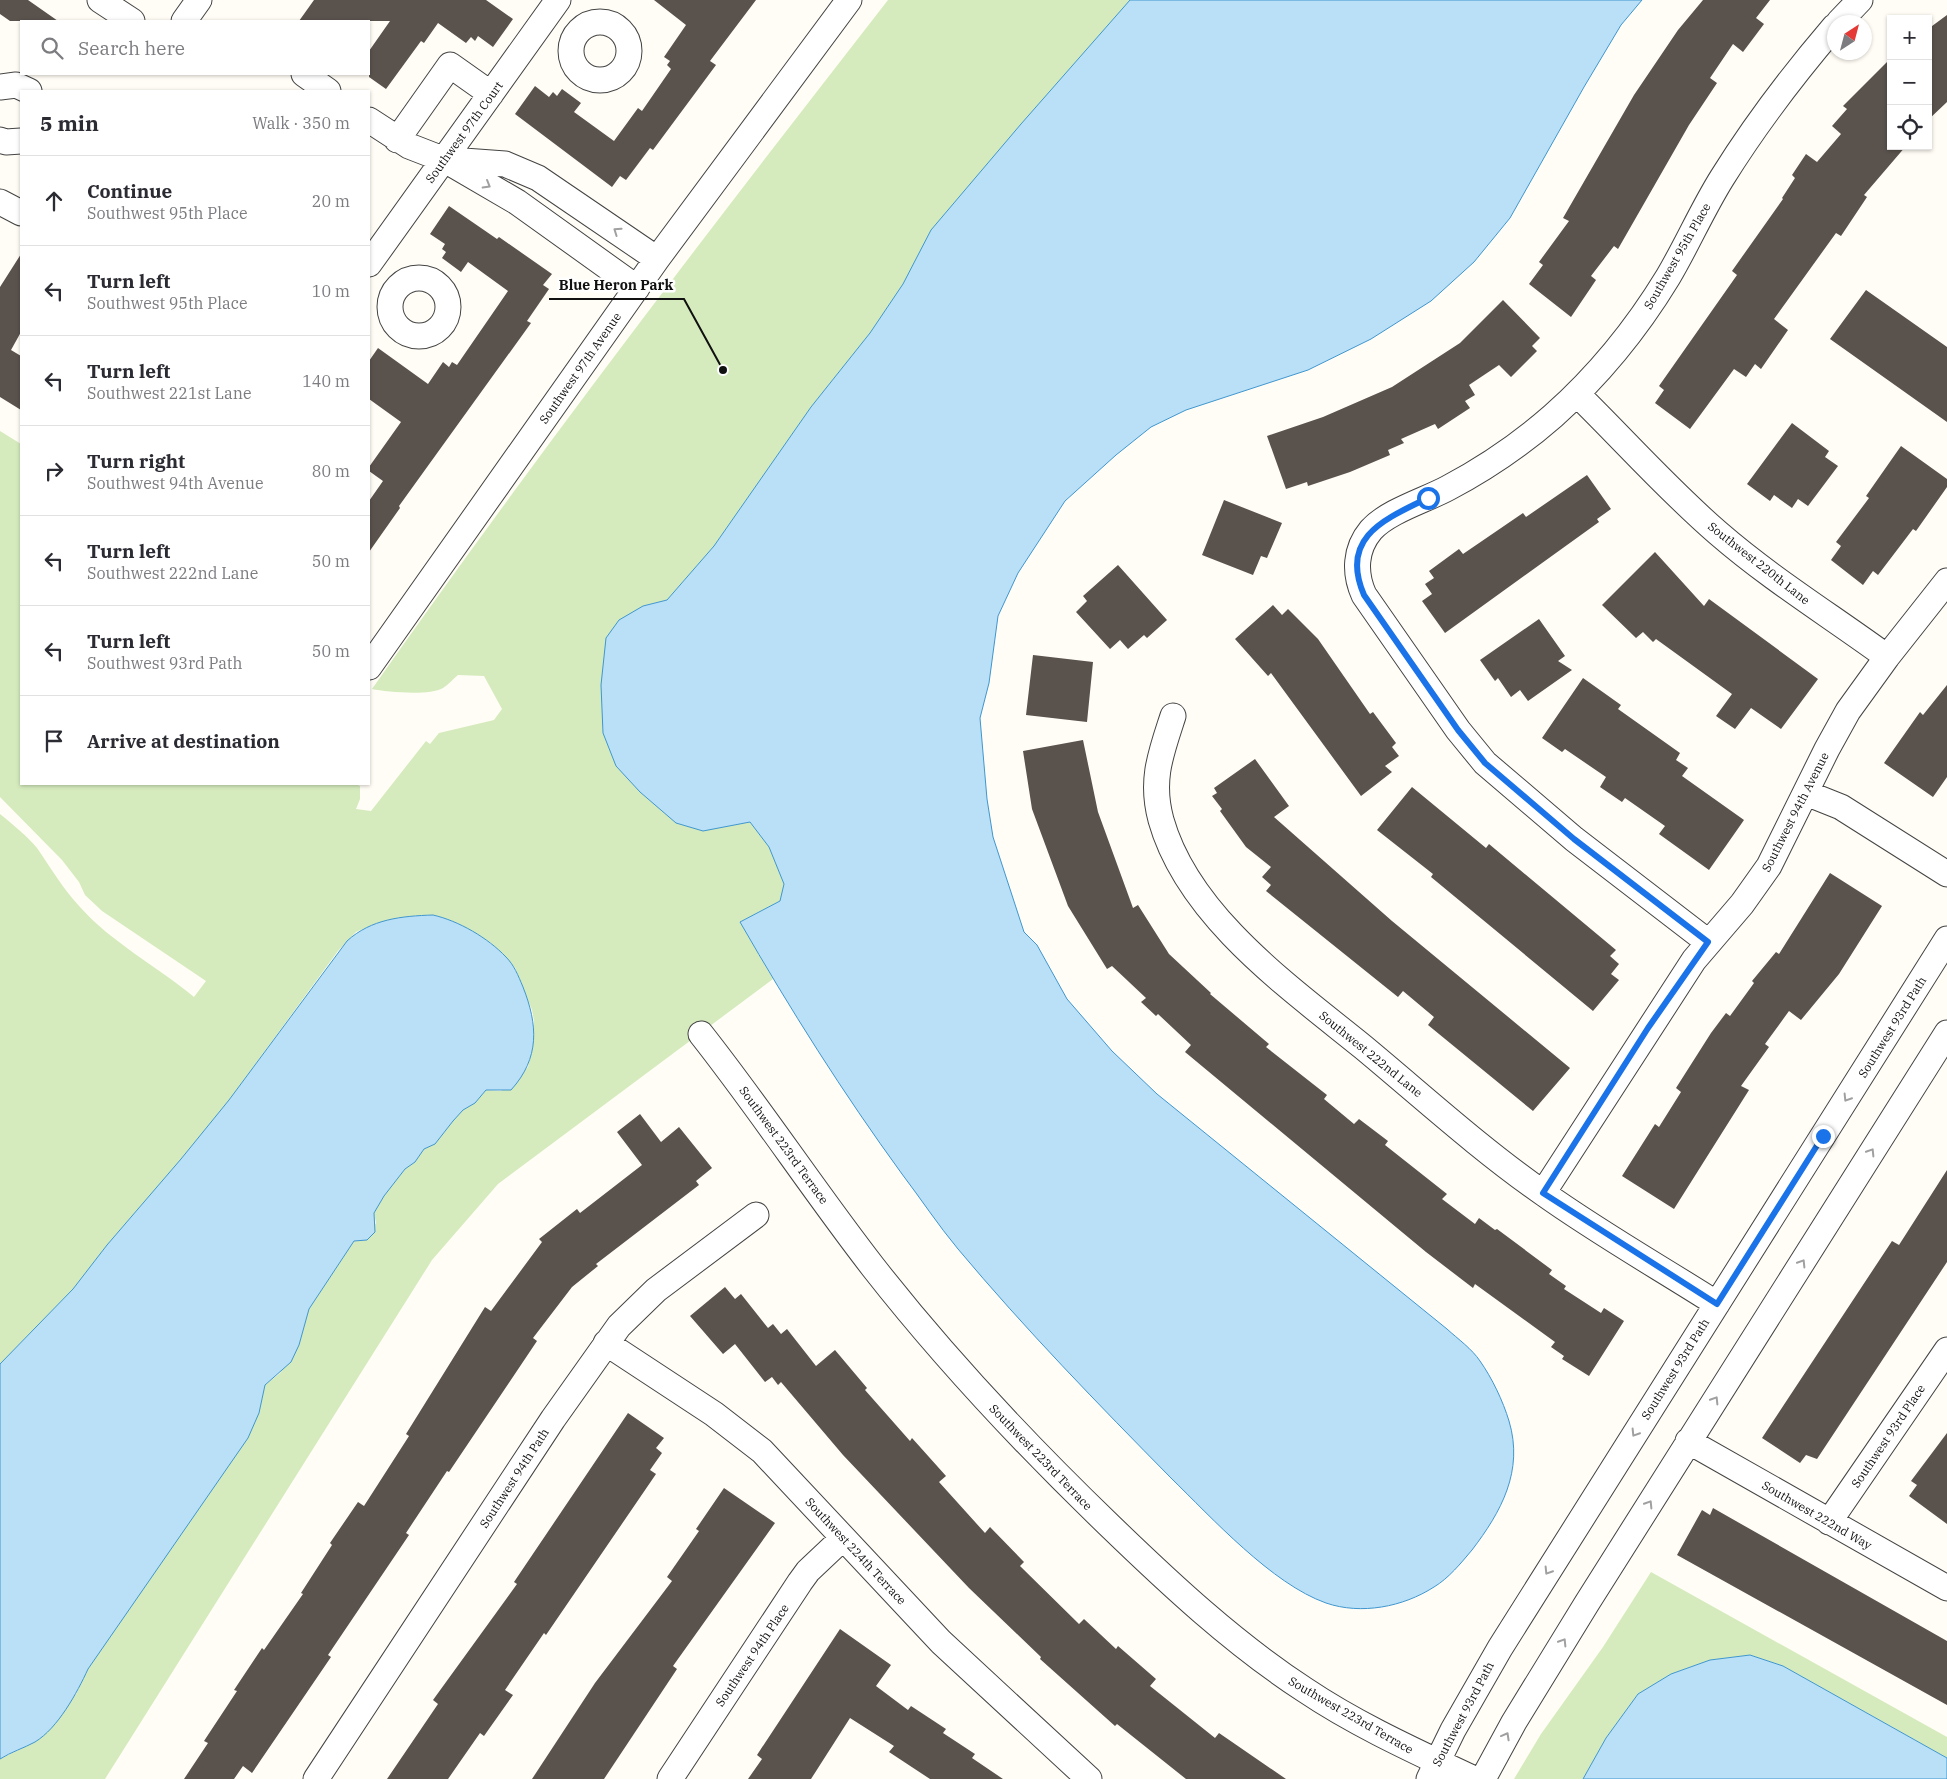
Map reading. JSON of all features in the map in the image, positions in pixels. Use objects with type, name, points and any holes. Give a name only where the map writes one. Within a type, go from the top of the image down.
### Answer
[{"type":"street","points":[[100,0],[130,20]]},
{"type":"street","points":[[185,20],[199,0]]},
{"type":"street","name":"Southwest 97th Avenue","points":[[370,666],[657,259],[849,0]]},
{"type":"street","points":[[1846,15],[1860,0]]},
{"type":"street","points":[[554,6],[578,32]]},
{"type":"street","name":"Southwest 97th Court","points":[[370,265],[554,6]]},
{"type":"street","name":"Southwest 95th Place","points":[[1708,942],[1574,839],[1485,763],[1458,730],[1372,609],[1360,588],[1357,566],[1364,540],[1377,525],[1492,462],[1538,429],[1576,394],[1628,336],[1647,310],[1744,143],[1769,107],[1827,36]]},
{"type":"street","points":[[396,140],[450,65],[491,94]]},
{"type":"street","points":[[301,80],[326,90]]},
{"type":"street","points":[[0,87],[16,85],[27,90]]},
{"type":"street","points":[[370,121],[396,140],[445,160],[517,202],[637,288]]},
{"type":"street","points":[[0,140],[6,142],[20,141]]},
{"type":"street","points":[[445,160],[505,164],[538,178],[657,259]]},
{"type":"street","points":[[0,202],[20,212]]},
{"type":"street","points":[[370,267],[397,288]]},
{"type":"street","name":"Southwest 220th Lane","points":[[1576,394],[1719,534],[1772,576],[1887,657]]},
{"type":"street","name":"Southwest 94th Avenue","points":[[1543,1193],[1648,1028],[1708,942],[1742,904],[1768,866],[1838,728],[1887,657],[1947,581]]},
{"type":"street","name":"Southwest 222nd Lane","points":[[1173,716],[1156,771],[1156,796],[1161,821],[1172,848],[1202,898],[1242,945],[1282,981],[1497,1159],[1543,1193],[1717,1304]]},
{"type":"street","points":[[1806,793],[1841,807],[1947,874]]},
{"type":"street","name":"Southwest 93rd Path","points":[[1433,1770],[1471,1696],[1500,1648],[1947,939]]},
{"type":"street","points":[[1483,1779],[1537,1683],[1947,1033]]},
{"type":"street","name":"Southwest 223rd Terrace","points":[[701,1034],[744,1089],[873,1267],[974,1386],[1036,1454],[1180,1592],[1246,1647],[1308,1692],[1433,1770],[1474,1779]]},
{"type":"street","name":"Southwest 94th Path","points":[[316,1779],[553,1419],[606,1343],[629,1314],[649,1296],[756,1215]]},
{"type":"street","name":"Southwest 224th Terrace","points":[[606,1343],[748,1439],[790,1479],[843,1538],[961,1662],[1089,1779]]},
{"type":"street","name":"Southwest 93rd Place","points":[[1829,1522],[1947,1350]]},
{"type":"street","name":"Southwest 222nd Way","points":[[1688,1441],[1947,1588]]},
{"type":"street","name":"Southwest 94th Place","points":[[670,1779],[800,1582],[808,1571],[843,1538]]},
{"type":"green space","points":[[888,0],[1130,0],[903,284],[870,333],[811,407],[714,546],[667,600],[643,606],[727,826],[750,822],[769,847],[784,884],[780,901],[740,922],[773,979],[498,1184],[432,1260],[105,1779],[0,1779],[0,1759],[37,1741],[76,1694],[88,1669],[259,1413],[265,1385],[280,1373],[299,1345],[309,1309],[354,1241],[367,1240],[376,1223],[374,1213],[384,1196],[405,1169],[415,1162],[424,1149],[435,1144],[463,1110],[475,1103],[486,1090],[501,1091],[528,1067],[533,1045],[534,1021],[532,1010],[515,968],[491,943],[456,923],[433,915],[413,916],[377,923],[356,932],[338,951],[229,1100],[181,1159],[107,1245],[73,1289],[0,1364],[0,814],[37,848],[74,900],[106,932],[194,997],[206,981],[102,911],[85,895],[79,882],[62,860],[0,797],[0,431],[20,443],[20,785],[358,785],[360,786],[360,799],[356,809],[371,811],[426,741],[430,744],[439,733],[494,720],[502,709],[484,676],[458,675],[443,688],[428,692],[397,692],[372,689],[561,427]]},
{"type":"green space","points":[[1651,1572],[1947,1737],[1947,1758],[1783,1666],[1750,1655],[1710,1660],[1671,1674],[1638,1694],[1606,1738],[1583,1779],[1514,1779],[1541,1734],[1603,1647]]},
{"type":"water","points":[[1130,0],[1642,0],[1621,25],[1510,218],[1474,262],[1431,301],[1371,339],[1308,370],[1186,410],[1151,427],[1116,455],[1065,501],[1018,573],[998,616],[989,683],[980,718],[987,799],[993,837],[1024,932],[1037,945],[1067,999],[1112,1051],[1157,1094],[1465,1344],[1477,1357],[1493,1382],[1509,1421],[1513,1439],[1514,1457],[1512,1474],[1500,1506],[1483,1536],[1455,1570],[1445,1579],[1409,1600],[1382,1607],[1339,1607],[1326,1603],[1306,1594],[1264,1566],[1171,1478],[1089,1394],[983,1279],[951,1240],[859,1113],[778,987],[740,922],[780,901],[784,884],[769,847],[750,822],[703,831],[676,823],[640,792],[616,766],[603,733],[601,685],[606,638],[619,620],[643,606],[667,600],[714,546],[811,407],[870,333],[903,284],[931,230]]},
{"type":"water","points":[[433,915],[453,921],[482,937],[499,950],[514,967],[532,1015],[534,1041],[527,1066],[511,1090],[486,1090],[475,1103],[463,1110],[435,1144],[424,1149],[415,1162],[405,1169],[384,1196],[374,1213],[375,1232],[367,1240],[354,1241],[309,1309],[299,1345],[291,1362],[265,1385],[259,1413],[248,1438],[88,1669],[66,1709],[43,1736],[35,1742],[0,1759],[0,1364],[73,1289],[107,1245],[181,1159],[229,1100],[347,941],[377,923],[410,916]]},
{"type":"water","points":[[1750,1655],[1783,1666],[1947,1758],[1947,1779],[1583,1779],[1606,1738],[1638,1694],[1671,1674],[1710,1660]]},
{"type":"building","points":[[0,0],[28,0],[57,20],[10,21],[0,14]]},
{"type":"building","points":[[314,0],[486,0],[513,19],[493,47],[478,36],[475,41],[471,37],[466,43],[438,23],[424,43],[421,41],[386,89],[369,77],[370,50],[390,21],[300,20]]},
{"type":"building","points":[[654,0],[756,0],[710,61],[716,65],[653,150],[650,148],[626,180],[620,176],[612,187],[515,114],[535,86],[549,97],[553,92],[557,96],[562,89],[581,103],[574,112],[614,141],[638,108],[642,111],[671,69],[667,65],[670,61],[664,57],[686,25]]},
{"type":"building","points":[[1703,0],[1770,0],[1756,18],[1764,24],[1743,52],[1733,44],[1710,78],[1717,83],[1689,125],[1618,249],[1614,246],[1591,276],[1596,280],[1571,317],[1529,284],[1543,265],[1539,262],[1569,221],[1563,218],[1634,95],[1678,30]]},
{"type":"building","points":[[1947,15],[1947,102],[1932,116],[1932,60],[1932,26]]},
{"type":"building","points":[[1887,62],[1887,150],[1903,150],[1864,195],[1867,197],[1841,236],[1836,233],[1774,319],[1788,330],[1761,369],[1755,364],[1746,377],[1734,369],[1690,429],[1655,403],[1664,390],[1659,386],[1737,275],[1732,271],[1783,199],[1795,178],[1792,175],[1806,154],[1817,162],[1841,134],[1832,126],[1847,109],[1843,106]]},
{"type":"building","points":[[449,206],[497,239],[499,237],[552,274],[543,285],[549,289],[527,321],[531,323],[399,506],[400,508],[370,551],[370,500],[383,481],[370,472],[370,466],[401,422],[370,400],[370,360],[378,348],[428,384],[443,362],[449,367],[452,362],[457,365],[508,291],[468,262],[461,272],[442,258],[446,252],[442,249],[445,244],[430,234]]},
{"type":"building","points":[[20,256],[20,334],[11,350],[20,355],[20,409],[0,397],[0,287]]},
{"type":"building","points":[[1866,290],[1947,347],[1947,422],[1830,339]]},
{"type":"building","points":[[1503,300],[1540,338],[1532,346],[1537,351],[1511,377],[1499,365],[1469,385],[1475,395],[1465,401],[1470,408],[1438,429],[1435,424],[1401,439],[1404,443],[1388,450],[1390,455],[1350,472],[1308,486],[1307,482],[1286,489],[1267,436],[1323,417],[1392,387],[1460,343]]},
{"type":"building","points":[[1792,423],[1829,451],[1825,457],[1838,466],[1808,506],[1798,499],[1792,508],[1774,495],[1770,501],[1747,484]]},
{"type":"building","points":[[1901,446],[1947,479],[1947,487],[1916,531],[1913,529],[1878,575],[1873,571],[1863,585],[1831,560],[1841,546],[1836,542],[1869,498],[1866,496]]},
{"type":"building","points":[[1587,475],[1611,509],[1597,519],[1599,522],[1445,633],[1422,601],[1432,594],[1425,584],[1434,578],[1429,571],[1459,549],[1463,554],[1523,513],[1526,517]]},
{"type":"building","points":[[1224,500],[1282,523],[1267,558],[1261,556],[1253,575],[1202,555]]},
{"type":"building","points":[[1655,552],[1704,606],[1709,599],[1818,679],[1781,729],[1751,708],[1735,729],[1716,716],[1732,694],[1656,639],[1653,642],[1643,632],[1636,638],[1602,605]]},
{"type":"building","points":[[1118,565],[1167,620],[1147,638],[1144,635],[1128,649],[1120,640],[1110,649],[1076,612],[1087,601],[1083,596]]},
{"type":"building","points":[[1273,605],[1282,615],[1288,609],[1318,639],[1370,714],[1373,712],[1396,743],[1392,747],[1399,756],[1385,766],[1392,772],[1361,796],[1271,673],[1268,676],[1235,639]]},
{"type":"building","points":[[1539,619],[1565,656],[1558,661],[1572,670],[1528,701],[1520,690],[1511,697],[1498,678],[1495,681],[1480,660]]},
{"type":"building","points":[[1033,655],[1093,662],[1087,722],[1026,715]]},
{"type":"building","points":[[1583,678],[1621,705],[1618,709],[1680,753],[1676,760],[1688,768],[1682,776],[1744,820],[1709,870],[1659,834],[1665,826],[1625,798],[1622,802],[1600,787],[1606,777],[1565,749],[1562,752],[1542,738]]},
{"type":"building","points":[[1947,685],[1947,777],[1933,797],[1884,763],[1920,712],[1923,715]]},
{"type":"building","points":[[1083,740],[1098,812],[1133,908],[1138,905],[1169,954],[1210,994],[1269,1044],[1266,1047],[1327,1095],[1324,1099],[1354,1124],[1359,1119],[1388,1141],[1385,1145],[1447,1194],[1442,1199],[1475,1224],[1479,1218],[1495,1230],[1497,1229],[1552,1270],[1549,1274],[1566,1286],[1564,1289],[1601,1313],[1604,1308],[1624,1321],[1589,1376],[1562,1359],[1564,1356],[1551,1347],[1555,1342],[1475,1284],[1473,1288],[1426,1252],[1185,1052],[1191,1045],[1158,1014],[1156,1016],[1141,1002],[1146,998],[1112,966],[1107,969],[1068,906],[1032,809],[1023,751]]},
{"type":"building","points":[[1255,759],[1289,806],[1274,817],[1392,921],[1570,1068],[1533,1111],[1428,1025],[1434,1017],[1403,991],[1398,997],[1266,891],[1271,885],[1262,877],[1271,867],[1246,847],[1220,811],[1222,809],[1212,796],[1217,793],[1214,788]]},
{"type":"building","points":[[1412,787],[1486,848],[1489,844],[1616,950],[1610,956],[1619,964],[1611,974],[1619,980],[1593,1011],[1431,877],[1433,874],[1377,830]]},
{"type":"building","points":[[1830,873],[1882,906],[1839,974],[1801,1020],[1789,1011],[1765,1044],[1769,1047],[1741,1086],[1749,1090],[1674,1209],[1622,1176],[1655,1124],[1659,1127],[1681,1092],[1676,1088],[1711,1033],[1726,1013],[1730,1016],[1754,983],[1752,981],[1776,952],[1779,954]]},
{"type":"building","points":[[640,1114],[661,1142],[679,1127],[712,1168],[696,1181],[699,1185],[596,1264],[598,1266],[572,1287],[533,1338],[537,1341],[406,1533],[409,1535],[328,1655],[331,1657],[252,1773],[243,1766],[234,1779],[184,1779],[208,1743],[204,1741],[237,1691],[234,1690],[262,1648],[264,1650],[303,1594],[301,1593],[332,1545],[330,1543],[358,1502],[364,1506],[409,1436],[406,1434],[485,1307],[491,1311],[542,1242],[539,1239],[577,1209],[580,1213],[642,1165],[617,1132]]},
{"type":"building","points":[[1947,1170],[1947,1262],[1817,1459],[1806,1455],[1800,1463],[1762,1438],[1892,1241],[1899,1245]]},
{"type":"building","points":[[725,1287],[735,1299],[741,1294],[768,1328],[773,1324],[781,1334],[787,1329],[816,1366],[835,1350],[867,1388],[865,1390],[910,1441],[912,1438],[946,1476],[939,1482],[985,1533],[990,1527],[1024,1562],[1020,1566],[1079,1624],[1084,1619],[1116,1649],[1118,1646],[1156,1679],[1150,1686],[1215,1738],[1219,1733],[1286,1779],[1186,1779],[1117,1724],[1115,1726],[1040,1659],[1041,1657],[969,1588],[843,1455],[781,1382],[778,1385],[772,1377],[765,1382],[735,1344],[723,1354],[690,1316]]},
{"type":"building","points":[[628,1413],[664,1438],[656,1448],[662,1453],[650,1470],[656,1474],[546,1635],[544,1633],[505,1690],[513,1695],[484,1736],[480,1733],[448,1779],[387,1779],[438,1704],[433,1700],[517,1584],[514,1582]]},
{"type":"building","points":[[1947,1433],[1947,1524],[1909,1496],[1917,1485],[1911,1481]]},
{"type":"building","points":[[724,1488],[775,1523],[673,1666],[677,1669],[604,1779],[532,1779],[595,1683],[672,1581],[667,1577],[699,1531],[696,1529]]},
{"type":"building","points":[[1713,1508],[1947,1641],[1947,1705],[1677,1555],[1702,1510],[1710,1515]]},
{"type":"building","points":[[840,1629],[891,1665],[876,1686],[908,1710],[911,1706],[946,1729],[943,1733],[975,1754],[972,1758],[1003,1779],[930,1779],[889,1752],[894,1746],[850,1718],[811,1779],[748,1779],[762,1759],[757,1755]]},
{"type":"place","name":"Blue Heron Park","points":[[723,370]]},
{"type":"route","points":[[1428,498],[1381,522],[1373,528],[1361,546],[1357,566],[1358,581],[1372,609],[1458,730],[1485,763],[1574,839],[1708,942],[1648,1028],[1543,1193],[1576,1216],[1717,1304],[1823,1136]]}]
